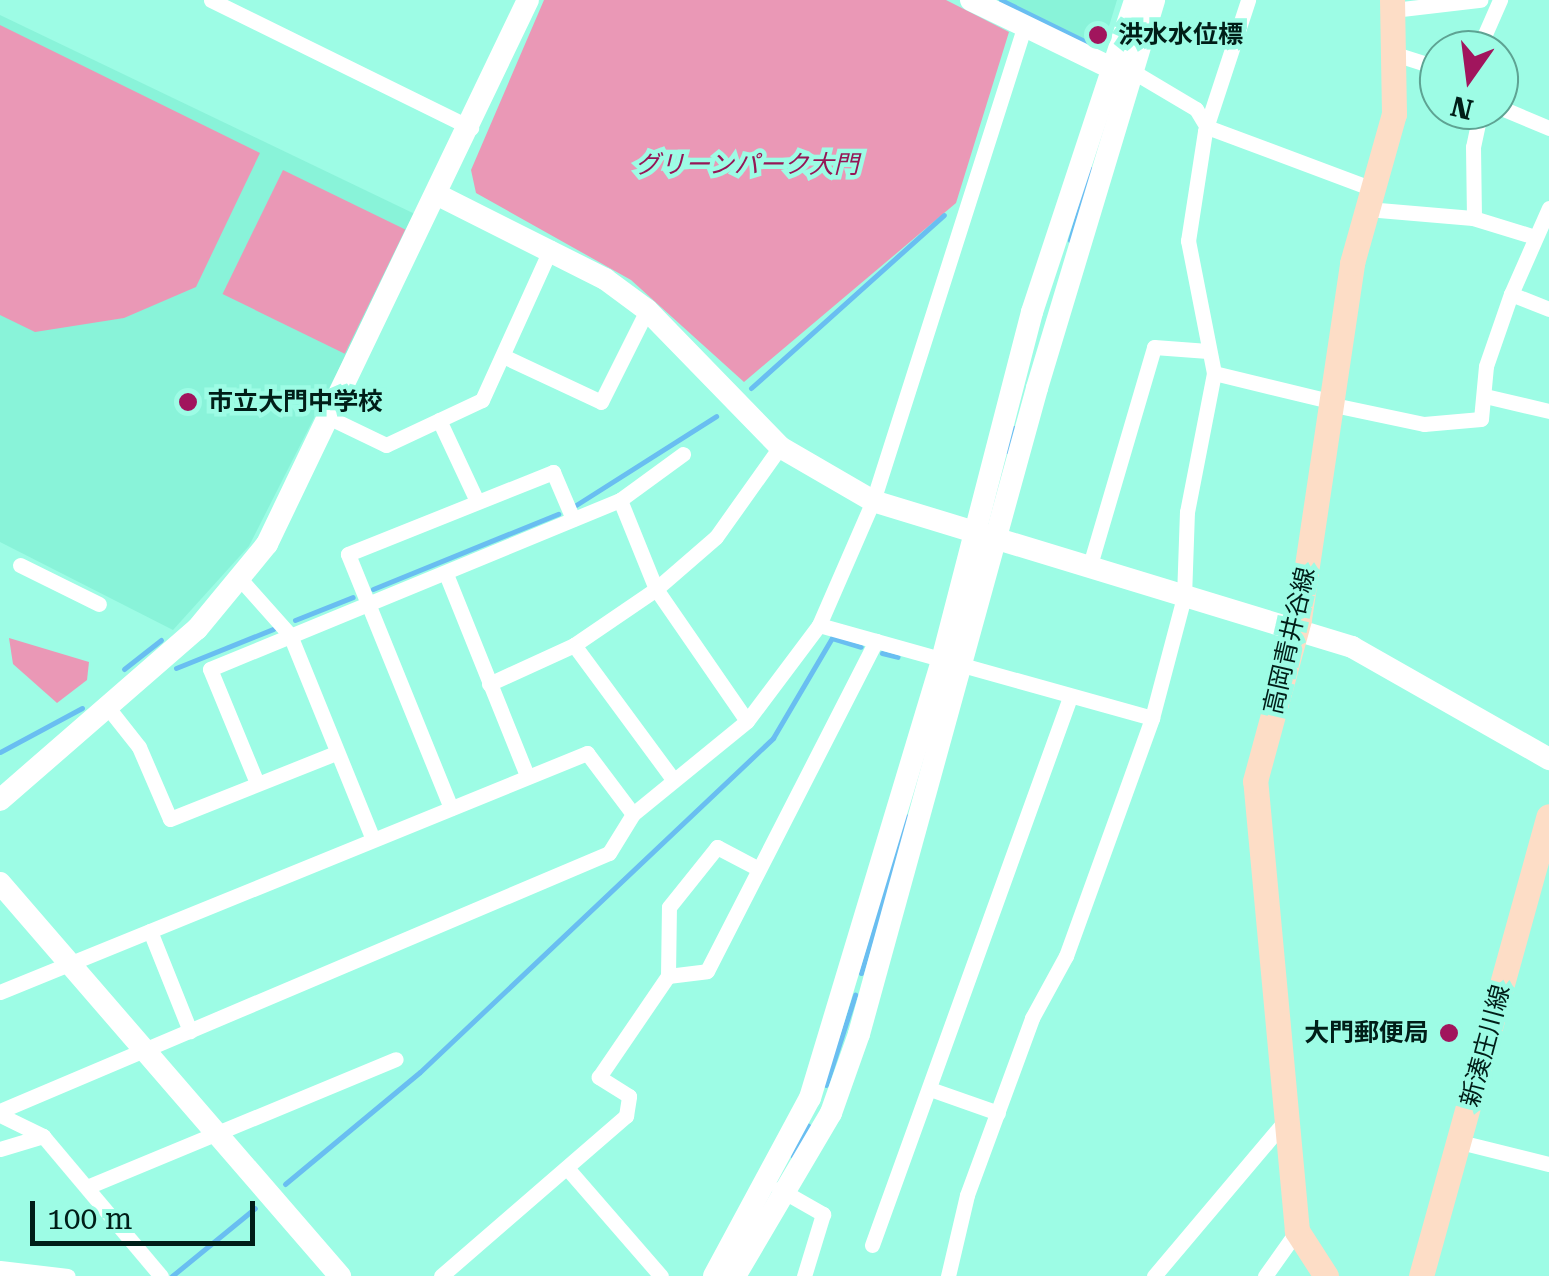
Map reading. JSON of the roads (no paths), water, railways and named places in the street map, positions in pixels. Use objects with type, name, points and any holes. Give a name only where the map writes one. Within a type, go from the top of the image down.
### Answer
[{"type":"main road","name":"高岡青井谷線","points":[[1326,1276],[1297,1231],[1255,782],[1297,630],[1329,402],[1370,199],[1394,114],[1398,55],[1392,5]]},
{"type":"main road","name":"新湊庄川線","points":[[1421,1276],[1549,816]]},
{"type":"street","points":[[210,0],[472,128]]},
{"type":"street","points":[[0,800],[109,709],[242,581],[332,419],[472,128],[528,0]]},
{"type":"street","points":[[971,0],[1024,27],[1124,68],[1196,110],[1207,127],[1370,199],[1474,218],[1532,236]]},
{"type":"street","points":[[952,662],[999,538],[1124,68],[1135,0]]},
{"type":"street","points":[[714,1276],[831,1113],[859,1034],[952,662],[976,531],[1032,312],[1124,68],[1154,0]]},
{"type":"street","points":[[948,1276],[966,1196],[1152,718],[1184,596],[1186,512],[1214,374],[1188,241],[1207,127],[1248,0]]},
{"type":"street","points":[[1392,5],[1480,0]]},
{"type":"street","points":[[1487,30],[1500,0]]},
{"type":"street","points":[[0,1113],[609,853],[633,814],[672,778],[747,722],[819,625],[873,500],[1024,27]]},
{"type":"street","points":[[1398,55],[1419,62]]},
{"type":"street","points":[[1519,115],[1549,128]]},
{"type":"street","points":[[1474,218],[1472,147],[1476,130]]},
{"type":"street","points":[[440,196],[551,248],[647,310],[780,447],[873,500],[1297,630],[1411,676],[1549,759]]},
{"type":"street","points":[[1214,374],[1424,424],[1481,419],[1486,366],[1532,236],[1549,208]]},
{"type":"street","points":[[332,419],[386,445],[482,400],[551,248]]},
{"type":"street","points":[[1511,294],[1549,309]]},
{"type":"street","points":[[503,356],[601,402],[647,310]]},
{"type":"street","points":[[1090,565],[1154,347],[1208,351]]},
{"type":"street","points":[[1485,396],[1549,411]]},
{"type":"street","points":[[440,420],[477,501]]},
{"type":"street","points":[[489,684],[574,645],[656,589],[716,537],[780,447]]},
{"type":"street","points":[[257,783],[210,668],[620,500],[682,454]]},
{"type":"street","points":[[451,808],[348,554],[553,472],[573,519]]},
{"type":"street","points":[[620,500],[656,589],[747,722]]},
{"type":"street","points":[[20,565],[99,604]]},
{"type":"street","points":[[446,574],[527,776]]},
{"type":"street","points":[[242,581],[290,635],[373,839]]},
{"type":"street","points":[[819,625],[1152,718]]},
{"type":"street","points":[[668,976],[708,971],[876,642]]},
{"type":"street","points":[[574,645],[672,778]]},
{"type":"street","points":[[872,1246],[1070,697]]},
{"type":"street","points":[[109,709],[139,747],[170,819],[336,753]]},
{"type":"street","points":[[0,992],[587,752],[633,814]]},
{"type":"street","points":[[441,1276],[626,1116],[629,1096],[599,1076],[668,976],[663,928],[669,908],[718,847],[759,869]]},
{"type":"street","points":[[0,882],[340,1276]]},
{"type":"street","points":[[150,931],[190,1031]]},
{"type":"street","points":[[87,1187],[396,1059]]},
{"type":"street","points":[[930,1089],[998,1113]]},
{"type":"street","points":[[0,1113],[43,1136],[160,1276]]},
{"type":"street","points":[[1154,1276],[1284,1121]]},
{"type":"street","points":[[0,1150],[43,1136]]},
{"type":"street","points":[[1460,1142],[1549,1164]]},
{"type":"street","points":[[567,1168],[661,1276]]},
{"type":"street","points":[[735,1276],[779,1189]]},
{"type":"street","points":[[779,1189],[823,1214],[804,1276]]},
{"type":"street","points":[[1265,1276],[1297,1231]]},
{"type":"street","points":[[0,1268],[68,1276]]},
{"type":"waterway","points":[[1001,0],[1086,42]]},
{"type":"waterway","points":[[1070,240],[1091,169]]},
{"type":"waterway","points":[[751,388],[944,215]]},
{"type":"waterway","points":[[576,505],[716,416]]},
{"type":"waterway","points":[[1007,451],[1014,428]]},
{"type":"waterway","points":[[373,589],[558,514]]},
{"type":"waterway","points":[[295,620],[353,597]]},
{"type":"waterway","points":[[176,668],[273,629]]},
{"type":"waterway","points":[[285,1184],[420,1072],[773,738],[832,638],[861,647]]},
{"type":"waterway","points":[[124,669],[161,640]]},
{"type":"waterway","points":[[882,653],[898,657]]},
{"type":"waterway","points":[[0,752],[82,708]]},
{"type":"waterway","points":[[861,973],[907,817]]},
{"type":"waterway","points":[[826,1085],[855,995]]},
{"type":"waterway","points":[[793,1156],[808,1125]]},
{"type":"waterway","points":[[172,1276],[255,1208]]},
{"type":"place","name":"洪水水位標","points":[[1098,35]]},
{"type":"place","name":"市立大門中学校","points":[[188,402]]},
{"type":"place","name":"大門郵便局","points":[[1449,1033]]},
{"type":"park label","name":"グリーンパーク大門","points":[[747,165]]}]
